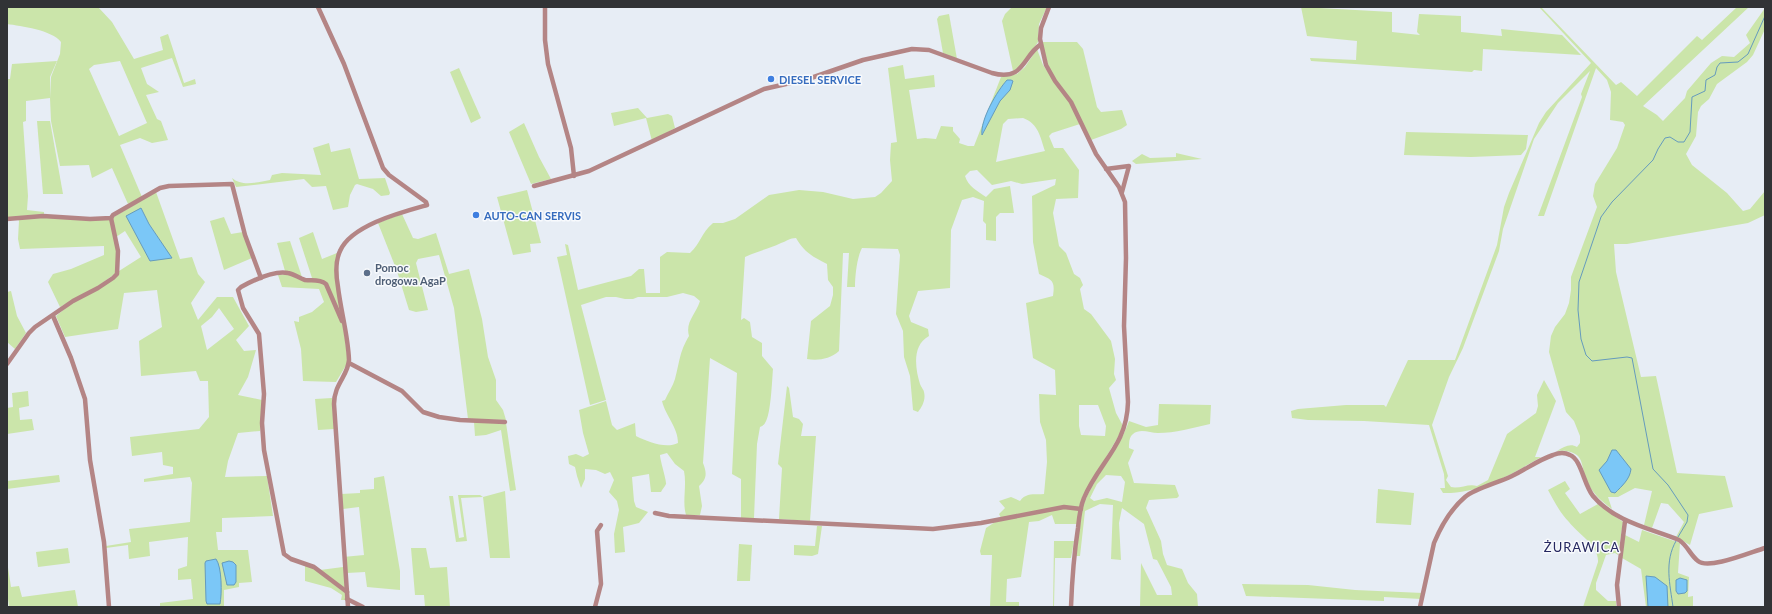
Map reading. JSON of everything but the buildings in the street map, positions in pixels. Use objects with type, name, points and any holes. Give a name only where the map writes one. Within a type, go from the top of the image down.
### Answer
[{"type":"street","points":[[318,7],[344,64],[384,168],[389,175],[426,202],[427,205],[373,224],[360,231],[343,245],[339,254],[337,275],[349,363],[335,390],[334,404],[348,607]]},
{"type":"street","points":[[545,7],[546,57],[571,148],[574,176]]},
{"type":"street","points":[[1049,7],[1041,28],[1040,45],[1049,70],[1071,102],[1092,145],[1122,192],[1125,202],[1126,218],[1124,316],[1128,402],[1127,417],[1122,435],[1110,457],[1087,491],[1081,509],[1073,561],[1071,607]]},
{"type":"street","points":[[534,186],[574,176],[629,154],[764,89],[808,79],[862,60],[923,48],[992,73],[1002,75],[1022,68],[1040,45]]},
{"type":"street","points":[[1106,169],[1129,166],[1122,192]]},
{"type":"street","points":[[7,219],[43,216],[90,219],[111,218],[160,188],[169,186],[232,184],[245,234],[261,278]]},
{"type":"street","points":[[7,364],[29,334],[42,321],[53,316],[73,301],[103,284],[117,274],[118,251],[111,218]]},
{"type":"street","points":[[345,326],[326,284],[321,280],[302,279],[287,272],[261,278],[241,287],[238,290],[243,308],[259,334],[264,394],[262,423],[264,450],[284,554],[291,559],[314,567],[347,592]]},
{"type":"street","points":[[53,316],[68,350],[85,399],[90,460],[104,542],[109,607]]},
{"type":"street","points":[[349,363],[402,391],[423,412],[439,417],[460,420],[505,422]]},
{"type":"street","points":[[1420,607],[1434,543],[1438,533],[1455,507],[1468,495],[1514,475],[1546,458],[1561,453],[1574,457],[1579,463],[1584,480],[1592,495],[1602,505],[1625,521],[1677,539],[1686,545],[1698,561],[1706,564],[1765,548]]},
{"type":"street","points":[[655,513],[672,516],[933,529],[981,523],[1064,507],[1081,509]]},
{"type":"street","points":[[1619,607],[1618,579],[1625,521]]},
{"type":"street","points":[[594,607],[601,584],[597,531],[601,525]]},
{"type":"street","points":[[347,599],[363,607]]},
{"type":"green space","points":[[7,7],[98,7],[112,22],[134,59],[163,50],[160,37],[168,34],[184,83],[195,79],[196,84],[183,87],[172,58],[141,68],[147,84],[159,92],[146,95],[157,119],[161,121],[168,140],[152,143],[140,138],[120,145],[142,197],[128,204],[112,168],[92,178],[89,165],[60,166],[51,121],[50,98],[51,77],[60,54],[61,42],[51,34],[28,27],[7,24]],"holes":[[[120,61],[147,123],[119,136],[89,69],[94,65]]]},
{"type":"green space","points":[[1012,7],[1047,7],[1039,24],[1038,42],[1021,67],[1013,71],[1002,21],[1005,14]]},
{"type":"green space","points":[[1301,7],[1392,12],[1392,32],[1420,35],[1417,32],[1419,14],[1461,16],[1461,32],[1502,36],[1501,29],[1562,35],[1581,55],[1483,49],[1482,71],[1474,70],[1472,72],[1311,61],[1310,58],[1356,60],[1357,41],[1307,36]]},
{"type":"green space","points":[[1539,7],[1541,7],[1616,85],[1621,82],[1637,96],[1697,36],[1702,40],[1737,7],[1749,7],[1643,106],[1663,121],[1685,98],[1687,91],[1711,63],[1722,56],[1734,57],[1750,43],[1746,35],[1765,8],[1765,29],[1753,55],[1747,62],[1717,84],[1709,99],[1701,106],[1698,112],[1696,136],[1686,154],[1692,165],[1727,193],[1743,211],[1750,209],[1765,191],[1765,215],[1748,223],[1627,244],[1614,244],[1616,272],[1641,377],[1656,376],[1677,473],[1725,476],[1733,507],[1699,514],[1690,545],[1676,537],[1684,522],[1668,504],[1661,503],[1652,528],[1644,525],[1652,491],[1635,488],[1618,497],[1608,497],[1612,509],[1600,499],[1588,484],[1578,456],[1568,451],[1557,451],[1569,445],[1577,447],[1580,443],[1580,436],[1574,421],[1566,412],[1549,352],[1551,336],[1555,327],[1565,314],[1569,303],[1571,277],[1597,207],[1593,196],[1595,184],[1617,148],[1625,125],[1623,122],[1610,120],[1611,92],[1607,80],[1596,68],[1544,216],[1538,216],[1582,97],[1581,94],[1590,71],[1558,103],[1534,139],[1503,229],[1499,251],[1463,348],[1449,377],[1432,425],[1448,476],[1446,480],[1451,487],[1471,485],[1477,486],[1488,480],[1507,434],[1536,413],[1538,406],[1537,395],[1544,380],[1556,401],[1535,457],[1541,457],[1506,477],[1482,487],[1443,493],[1440,488],[1445,488],[1444,474],[1429,425],[1292,418],[1291,411],[1298,409],[1346,405],[1384,405],[1386,407],[1408,360],[1455,360],[1497,245],[1504,207],[1539,123],[1546,112],[1591,63]]},
{"type":"green space","points":[[949,14],[957,59],[943,53],[937,19],[939,16]]},
{"type":"green space","points":[[1042,42],[1077,42],[1083,49],[1097,107],[1101,112],[1122,110],[1127,125],[1121,129],[1091,140],[1048,65]]},
{"type":"green space","points":[[1037,49],[1043,65],[1070,103],[1080,124],[1052,133],[1049,136],[1054,148],[1063,148],[1079,170],[1078,198],[1056,199],[1053,213],[1059,246],[1066,253],[1074,274],[1080,278],[1083,285],[1080,289],[1084,309],[1091,314],[1111,341],[1115,359],[1114,374],[1116,380],[1109,388],[1116,413],[1122,424],[1122,430],[1088,488],[1077,524],[1055,524],[1052,515],[1039,521],[1029,522],[1021,577],[1007,579],[1006,602],[1019,602],[1019,607],[990,607],[992,555],[981,555],[980,551],[986,528],[1001,518],[999,514],[1005,508],[999,501],[1011,497],[1020,501],[1025,496],[1031,494],[1044,494],[1047,462],[1046,440],[1040,422],[1039,394],[1056,395],[1055,370],[1033,358],[1026,303],[1053,296],[1054,287],[1052,282],[1039,274],[1033,242],[1032,196],[1055,185],[1056,179],[1022,184],[1011,181],[992,185],[977,170],[970,171],[965,176],[966,180],[976,190],[986,197],[994,189],[1010,186],[1014,213],[1000,213],[996,217],[996,241],[986,240],[986,224],[983,221],[984,201],[973,197],[962,200],[951,230],[950,288],[918,291],[909,316],[911,322],[928,329],[929,336],[920,345],[916,357],[918,378],[924,391],[923,403],[918,412],[913,410],[910,376],[904,357],[903,331],[896,314],[900,255],[898,249],[862,248],[855,278],[855,287],[847,287],[849,253],[843,253],[839,351],[828,358],[815,360],[807,359],[811,321],[830,306],[833,295],[833,287],[828,280],[827,264],[809,254],[796,238],[745,257],[741,320],[744,318],[750,322],[752,337],[762,343],[762,356],[773,369],[769,413],[765,424],[760,427],[757,444],[754,518],[741,518],[741,479],[732,474],[737,373],[710,358],[703,463],[706,476],[704,481],[699,486],[702,506],[700,515],[686,515],[684,505],[684,471],[675,464],[667,453],[660,455],[666,485],[661,492],[651,492],[649,474],[632,477],[636,507],[648,512],[639,523],[623,527],[625,552],[615,553],[614,534],[619,510],[617,501],[609,492],[614,480],[610,472],[605,474],[596,470],[585,469],[585,479],[581,488],[575,467],[569,464],[568,456],[576,454],[583,457],[589,454],[579,410],[606,401],[612,425],[617,430],[635,423],[636,436],[663,445],[673,445],[678,443],[676,432],[662,401],[665,400],[674,382],[681,352],[689,336],[688,326],[700,301],[694,296],[683,293],[667,297],[638,297],[633,299],[606,297],[581,305],[606,400],[590,405],[557,257],[567,255],[565,244],[568,245],[578,290],[631,276],[639,269],[644,269],[646,293],[660,293],[660,257],[667,252],[690,253],[697,246],[706,230],[713,223],[723,223],[735,219],[769,195],[799,190],[823,192],[853,199],[875,197],[881,193],[892,181],[890,160],[891,143],[897,142],[888,68],[903,65],[905,79],[934,75],[935,87],[909,90],[917,139],[936,139],[941,126],[953,127],[953,131],[960,139],[959,143],[974,146],[1001,77],[1017,74],[1025,67]],"holes":[[[1023,118],[1036,127],[1045,151],[996,162],[1003,124],[1008,119]],[[1079,405],[1098,405],[1106,426],[1105,436],[1081,435],[1079,426]]]},
{"type":"green space","points":[[57,61],[50,77],[50,98],[26,101],[26,121],[23,122],[28,196],[27,210],[44,212],[44,215],[7,218],[7,79],[10,79],[12,64]]},
{"type":"green space","points":[[459,68],[481,118],[471,123],[450,72]]},
{"type":"green space","points":[[638,108],[647,118],[668,114],[672,116],[675,128],[652,141],[646,118],[614,126],[611,113]]},
{"type":"green space","points":[[37,121],[50,121],[63,194],[43,194]]},
{"type":"green space","points":[[524,123],[539,157],[551,179],[531,184],[509,132]]},
{"type":"green space","points":[[1406,132],[1528,135],[1526,149],[1521,155],[1471,157],[1404,155]]},
{"type":"green space","points":[[329,143],[331,152],[350,148],[359,179],[385,178],[390,193],[389,195],[381,196],[373,189],[357,184],[350,195],[348,207],[333,210],[326,186],[312,187],[304,179],[236,187],[232,178],[236,181],[250,183],[270,180],[272,175],[282,173],[321,175],[313,148]]},
{"type":"green space","points":[[1176,153],[1202,159],[1136,164],[1132,161],[1142,154],[1150,158],[1176,157]]},
{"type":"green space","points":[[527,190],[541,243],[530,244],[531,252],[513,255],[497,197]]},
{"type":"green space","points":[[156,192],[180,259],[192,257],[198,274],[205,282],[191,303],[198,320],[217,297],[233,297],[249,326],[236,340],[244,351],[256,350],[248,377],[238,395],[262,400],[260,431],[238,433],[228,461],[225,477],[267,476],[273,516],[222,518],[222,532],[216,532],[218,550],[248,550],[252,582],[239,583],[239,587],[224,590],[224,607],[160,607],[160,603],[193,599],[191,579],[178,580],[178,569],[187,566],[188,537],[149,542],[150,556],[129,559],[128,545],[106,548],[106,546],[131,542],[129,529],[190,522],[192,483],[190,477],[144,482],[144,479],[173,474],[173,467],[163,465],[162,452],[132,456],[130,437],[199,429],[209,417],[208,381],[200,381],[196,371],[141,376],[139,341],[162,327],[157,290],[124,293],[118,329],[65,337],[56,316],[73,302],[97,289],[119,271],[141,257],[125,231],[116,237],[112,218]],"holes":[[[141,208],[149,224],[160,240],[150,261],[144,247]],[[219,308],[234,329],[207,350],[201,326],[212,317]]]},
{"type":"green space","points":[[402,214],[413,238],[418,239],[436,233],[449,274],[469,269],[482,319],[488,357],[496,380],[496,400],[503,410],[506,420],[468,419],[454,308],[439,255],[418,259],[416,263],[428,310],[416,312],[409,310],[397,271],[378,223]]},
{"type":"green space","points":[[42,217],[110,219],[117,251],[116,273],[98,286],[60,307],[48,282],[53,274],[71,269],[104,255],[104,246],[20,249],[18,239],[18,219]]},
{"type":"green space","points":[[224,217],[231,234],[243,232],[252,258],[224,270],[210,221]]},
{"type":"green space","points":[[313,232],[322,259],[337,253],[341,309],[348,362],[336,382],[303,381],[301,349],[294,321],[299,322],[299,317],[312,312],[324,302],[319,289],[282,287],[278,275],[287,274],[313,281],[299,238]]},
{"type":"green space","points":[[290,241],[302,277],[285,271],[277,243]]},
{"type":"green space","points":[[11,291],[17,316],[26,333],[15,349],[7,342],[7,292]]},
{"type":"green space","points":[[787,386],[789,388],[793,417],[799,419],[803,424],[801,436],[816,436],[810,521],[779,519],[782,468],[778,464]]},
{"type":"green space","points":[[28,391],[29,406],[19,408],[20,420],[32,419],[34,430],[7,434],[7,408],[13,407],[12,393]]},
{"type":"green space","points":[[332,398],[334,429],[318,430],[315,399]]},
{"type":"green space","points":[[1159,404],[1211,405],[1210,424],[1171,432],[1158,433],[1139,431],[1132,435],[1129,444],[1129,448],[1134,450],[1128,463],[1134,483],[1175,485],[1179,496],[1177,498],[1149,500],[1146,508],[1161,541],[1163,554],[1167,565],[1182,569],[1188,583],[1197,594],[1198,607],[1140,607],[1141,563],[1157,595],[1172,595],[1171,587],[1157,560],[1153,559],[1144,524],[1122,508],[1119,523],[1121,560],[1111,559],[1113,505],[1100,504],[1085,511],[1080,556],[1076,556],[1083,506],[1090,491],[1120,442],[1129,421],[1146,427],[1158,425]],"holes":[[[1106,475],[1121,476],[1125,482],[1122,502],[1107,498],[1094,501],[1090,498],[1097,484]]]},
{"type":"green space","points":[[474,422],[506,423],[516,490],[510,491],[501,430],[486,435],[475,436]]},
{"type":"green space","points":[[59,475],[60,482],[7,489],[7,481]]},
{"type":"green space","points":[[384,476],[400,571],[400,590],[367,587],[365,572],[347,573],[345,589],[320,570],[343,567],[343,557],[364,555],[359,507],[343,509],[341,494],[360,493],[360,490],[374,489],[374,478]]},
{"type":"green space","points":[[1565,481],[1570,489],[1565,493],[1580,514],[1598,504],[1623,522],[1618,555],[1615,553],[1606,555],[1596,583],[1596,590],[1608,601],[1616,601],[1616,607],[1583,607],[1598,562],[1592,545],[1563,515],[1548,490]]},
{"type":"green space","points":[[1378,489],[1414,493],[1411,525],[1376,523]]},
{"type":"green space","points":[[505,491],[510,558],[490,558],[483,497]]},
{"type":"green space","points":[[458,495],[480,495],[483,497],[461,498],[467,541],[456,542],[449,496],[453,496],[459,538],[464,537]]},
{"type":"green space","points":[[817,526],[822,526],[818,554],[812,556],[794,555],[794,545],[815,546]]},
{"type":"green space","points":[[1642,530],[1680,543],[1678,573],[1689,577],[1688,597],[1693,596],[1693,607],[1646,607],[1641,569],[1622,558],[1625,535],[1639,542]]},
{"type":"green space","points":[[1054,541],[1074,541],[1071,558],[1055,558],[1053,607]]},
{"type":"green space","points":[[739,544],[752,545],[750,581],[737,581]]},
{"type":"green space","points":[[68,548],[70,563],[38,567],[36,552]]},
{"type":"green space","points":[[411,548],[426,548],[430,568],[447,567],[450,607],[425,607],[424,595],[415,595]]},
{"type":"green space","points":[[7,561],[11,587],[19,586],[22,597],[75,590],[78,607],[9,607],[7,591]]},
{"type":"green space","points":[[305,564],[313,568],[345,593],[346,600],[341,600],[342,595],[331,588],[305,581]]},
{"type":"green space","points":[[1242,584],[1308,585],[1355,590],[1423,593],[1421,599],[1384,597],[1384,601],[1246,596]]},
{"type":"water","points":[[1007,80],[1013,81],[1010,90],[1000,101],[982,135],[986,114],[994,98]]},
{"type":"water","points":[[141,208],[149,224],[172,258],[150,261],[126,216]]},
{"type":"water","points":[[1612,450],[1616,450],[1631,469],[1623,485],[1615,493],[1611,492],[1599,470],[1607,461]]},
{"type":"water","points":[[216,559],[220,574],[220,604],[207,604],[205,563],[206,561]]},
{"type":"water","points":[[229,561],[236,565],[236,582],[234,585],[227,585],[222,563]]},
{"type":"water","points":[[1646,576],[1655,577],[1667,586],[1668,607],[1648,607]]},
{"type":"water","points":[[1680,578],[1687,580],[1687,591],[1685,593],[1678,594],[1676,591],[1676,580]]},
{"type":"waterway","points":[[1678,537],[1687,522],[1688,515],[1668,485],[1653,469],[1632,358],[1627,357],[1592,361],[1586,355],[1581,339],[1578,310],[1579,282],[1601,217],[1612,202],[1653,160],[1665,138],[1670,137],[1678,142],[1684,142],[1690,132],[1692,97],[1705,91],[1706,80],[1715,75],[1717,67],[1720,63],[1738,62],[1748,54],[1765,16]]},
{"type":"waterway","points":[[1673,607],[1669,582],[1669,565],[1672,549],[1676,541]]},
{"type":"place","name":"DIESEL SERVICE","points":[[771,79]]},
{"type":"place","name":"AUTO-CAN SERVIS","points":[[476,215]]},
{"type":"place","name":"Pomoc drogowa AgaP","points":[[367,273]]},
{"type":"district","name":"ŻURAWICA","points":[[1582,547]]}]
